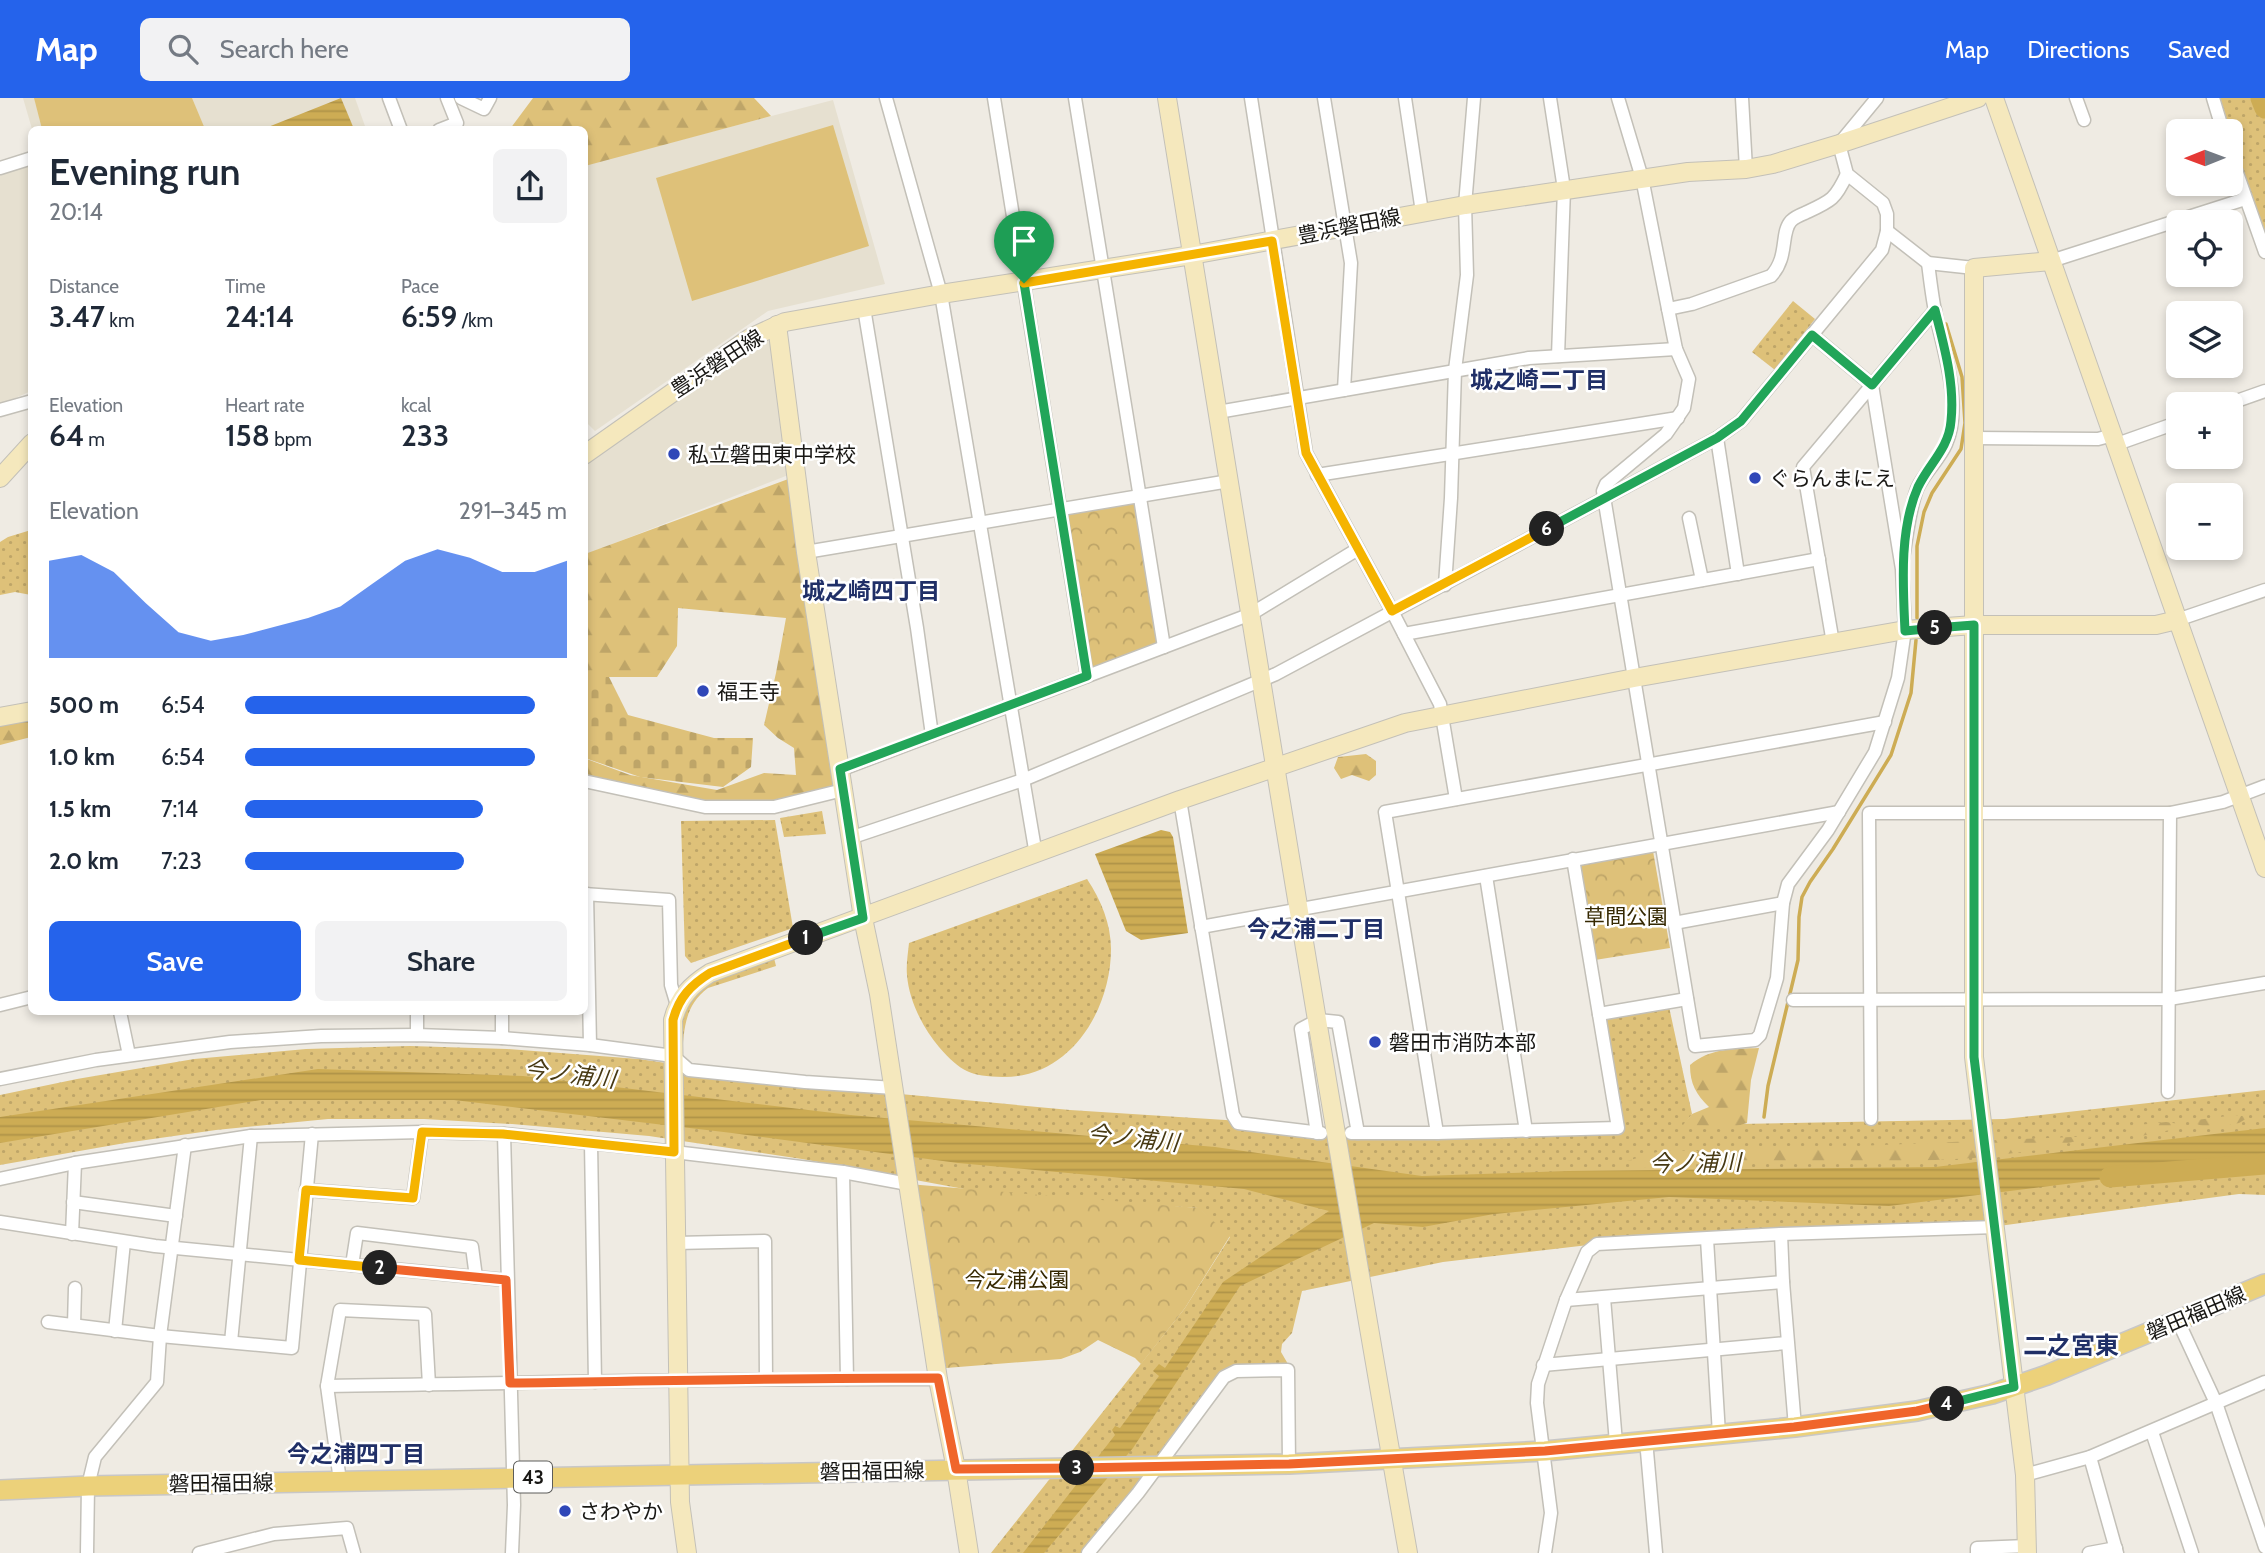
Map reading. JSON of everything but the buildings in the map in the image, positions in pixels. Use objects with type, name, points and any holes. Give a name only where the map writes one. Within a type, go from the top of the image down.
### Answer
[{"type":"main road","name":"磐田福田線","points":[[0,1490],[88,1486],[1289,1464],[1545,1451],[1794,1427],[1917,1411],[1992,1394],[2265,1284]]},
{"type":"street","points":[[389,98],[400,126]]},
{"type":"street","points":[[447,98],[457,123],[449,126]]},
{"type":"street","points":[[461,98],[484,109],[491,98]]},
{"type":"street","points":[[886,98],[941,294],[1036,855]]},
{"type":"street","points":[[994,98],[1087,676]]},
{"type":"street","points":[[1075,98],[1093,195],[1164,647]]},
{"type":"street","points":[[1167,98],[1318,1020],[1349,1137],[1361,1288],[1408,1553]]},
{"type":"street","points":[[1251,98],[1306,453],[1440,704],[1456,799]]},
{"type":"street","points":[[1324,98],[1351,263],[1344,390]]},
{"type":"street","points":[[1405,98],[1422,212]]},
{"type":"street","points":[[1445,585],[1455,370],[1467,275],[1465,205],[1474,98]]},
{"type":"street","points":[[1550,98],[1564,189],[1558,356]]},
{"type":"street","points":[[1618,98],[1642,178],[1676,349],[1689,379],[1684,408],[1678,418],[1666,434],[1606,484],[1603,499],[1695,1046],[1755,1040],[1760,1035],[1777,978],[1783,903],[1788,884],[1839,812],[1875,752],[1898,678],[1905,631],[1902,569],[1872,385],[1812,335]]},
{"type":"street","points":[[1742,98],[1746,169]]},
{"type":"street","points":[[850,838],[1023,780],[1276,674],[1717,438],[1741,421],[1882,250],[1887,231],[1887,214],[1883,203],[1847,174],[1839,144],[1877,98]]},
{"type":"street","name":"豊浜磐田線","points":[[588,452],[750,338],[777,325],[941,294],[1192,255],[1465,205],[1642,178],[1746,169],[1773,164],[1978,98]]},
{"type":"street","points":[[1994,98],[2265,868]]},
{"type":"street","points":[[2076,98],[2084,120]]},
{"type":"street","points":[[2213,98],[2219,119]]},
{"type":"street","points":[[0,168],[28,159]]},
{"type":"street","points":[[1668,309],[1692,304],[1770,276],[1778,268],[1788,225],[1793,219],[1830,201],[1839,192],[1847,174]]},
{"type":"street","points":[[2244,196],[2265,252]]},
{"type":"street","points":[[1887,231],[1928,263],[1974,268],[2051,261],[2245,199]]},
{"type":"street","points":[[1902,569],[1910,514],[1918,488],[1947,444],[1951,422],[1952,387],[1928,263]]},
{"type":"street","points":[[1974,268],[1974,1057],[2025,1475],[2027,1550],[1977,1548],[1977,1553]]},
{"type":"street","points":[[864,308],[932,735]]},
{"type":"street","points":[[1833,643],[1803,467],[1935,310]]},
{"type":"street","points":[[777,325],[806,552],[850,838],[879,994],[938,1378],[969,1553]]},
{"type":"street","points":[[1218,412],[1529,358],[1676,349]]},
{"type":"street","points":[[2243,399],[2265,391]]},
{"type":"street","points":[[0,410],[28,402]]},
{"type":"street","points":[[1317,475],[1678,418]]},
{"type":"street","points":[[1973,438],[2115,439],[2166,425]]},
{"type":"street","points":[[1717,438],[1738,574]]},
{"type":"street","points":[[0,478],[28,447]]},
{"type":"street","points":[[806,552],[1229,481]]},
{"type":"street","points":[[1689,518],[1702,580]]},
{"type":"street","points":[[840,769],[1251,614],[1358,549]]},
{"type":"street","points":[[1404,634],[1819,559]]},
{"type":"street","points":[[687,1553],[680,1502],[673,1020],[677,1005],[686,991],[710,973],[1180,800],[1385,728],[1634,678],[1905,631],[1974,625],[2156,625],[2265,590]]},
{"type":"street","points":[[0,717],[28,712]]},
{"type":"street","points":[[1437,1133],[1385,813],[1885,723]]},
{"type":"street","points":[[588,782],[709,807],[774,807],[843,790]]},
{"type":"street","points":[[1871,1119],[1869,813],[2170,813],[2223,802],[2265,786]]},
{"type":"street","points":[[1180,800],[1233,1115],[1238,1123],[1319,1133],[1301,1029],[1318,1020]]},
{"type":"street","points":[[1201,927],[1839,812]]},
{"type":"street","points":[[2168,1092],[2170,813]]},
{"type":"street","points":[[1349,1137],[1618,1128],[1573,859]]},
{"type":"street","points":[[1486,876],[1526,1131]]},
{"type":"street","points":[[588,894],[669,900],[671,985],[677,1005]]},
{"type":"street","points":[[1675,923],[1783,903]]},
{"type":"street","points":[[1793,1000],[2169,999],[2265,983]]},
{"type":"street","points":[[0,1005],[28,998]]},
{"type":"street","points":[[1599,1014],[1687,999]]},
{"type":"street","points":[[588,1004],[590,1045]]},
{"type":"street","points":[[121,1015],[129,1055]]},
{"type":"street","points":[[417,1015],[417,1035]]},
{"type":"street","points":[[502,1015],[502,1038]]},
{"type":"street","points":[[0,1079],[129,1055],[230,1042],[321,1036],[417,1035],[590,1045],[673,1062],[690,1070],[895,1095]]},
{"type":"street","points":[[0,1179],[75,1163],[251,1136],[422,1132],[503,1134],[674,1149],[907,1179]]},
{"type":"street","points":[[306,1190],[413,1198],[422,1132]]},
{"type":"street","points":[[48,1322],[292,1348],[312,1134]]},
{"type":"street","points":[[503,1134],[512,1553]]},
{"type":"street","points":[[231,1342],[251,1136]]},
{"type":"street","points":[[591,1143],[595,1382]]},
{"type":"street","points":[[87,1553],[88,1486],[95,1457],[157,1382],[160,1336],[185,1145]]},
{"type":"street","points":[[72,1234],[75,1163]]},
{"type":"street","points":[[842,1172],[847,1378]]},
{"type":"street","points":[[73,1202],[176,1216]]},
{"type":"street","points":[[0,1222],[124,1242],[506,1280]]},
{"type":"street","points":[[1545,1553],[1550,1513],[1545,1451],[1537,1403],[1538,1384],[1566,1300],[1587,1252],[1597,1244],[1781,1234],[1996,1227]]},
{"type":"street","points":[[352,1265],[357,1233],[472,1247],[476,1278]]},
{"type":"street","points":[[1781,1234],[1794,1427]]},
{"type":"street","points":[[1707,1239],[1719,1434]]},
{"type":"street","points":[[676,1243],[765,1241],[766,1379]]},
{"type":"street","points":[[115,1331],[124,1242]]},
{"type":"street","points":[[1566,1300],[1783,1282]]},
{"type":"street","points":[[74,1325],[75,1288]]},
{"type":"street","points":[[1604,1298],[1616,1443]]},
{"type":"street","points":[[340,1481],[327,1387],[340,1310],[425,1314],[429,1385]]},
{"type":"street","points":[[2178,1321],[2216,1403],[2265,1547]]},
{"type":"street","points":[[1543,1365],[1787,1343]]},
{"type":"street","points":[[1088,1553],[1158,1466],[1224,1377],[1236,1371],[1288,1370],[1289,1464]]},
{"type":"street","points":[[327,1387],[938,1378]]},
{"type":"street","points":[[2025,1475],[2090,1457],[2265,1382]]},
{"type":"street","points":[[2152,1432],[2192,1553]]},
{"type":"street","points":[[1646,1440],[1656,1553]]},
{"type":"street","points":[[2088,1553],[2117,1550],[2090,1457]]},
{"type":"street","points":[[199,1553],[274,1534],[347,1528],[355,1553]]},
{"type":"shaded area","points":[[23,98],[355,98],[365,126],[31,126]]},
{"type":"shaded area","points":[[341,98],[353,126],[271,126]]},
{"type":"shaded area","points":[[833,100],[885,284],[768,311],[595,431],[588,424],[588,164]]},
{"type":"shaded area","points":[[28,166],[28,392],[0,405],[0,175]]},
{"type":"shaded area","points":[[777,325],[796,472],[588,554],[588,454]]},
{"type":"shaded area","points":[[1161,830],[1170,832],[1173,837],[1188,933],[1141,940],[1126,931],[1095,854]]},
{"type":"shaded area","points":[[318,1069],[523,1076],[850,1115],[1215,1147],[1422,1176],[1568,1171],[1935,1167],[2265,1128],[2265,1164],[2138,1175],[1889,1206],[1669,1197],[1494,1214],[1423,1227],[1374,1223],[1240,1286],[1133,1448],[1044,1553],[1023,1553],[1115,1435],[1112,1430],[1115,1426],[1120,1428],[1159,1376],[1153,1371],[1159,1364],[1165,1368],[1223,1282],[1329,1211],[1244,1189],[958,1163],[454,1100],[261,1100],[0,1143],[0,1117]]},
{"type":"green space","points":[[34,98],[192,98],[204,126],[41,126]]},
{"type":"green space","points":[[533,98],[754,98],[771,116],[588,165],[588,126],[512,126]]},
{"type":"green space","points":[[2215,98],[2265,98],[2265,252],[2244,188],[2244,119],[2222,119]]},
{"type":"green space","points":[[833,125],[869,246],[692,301],[656,178]]},
{"type":"green space","points":[[1793,301],[1815,319],[1775,370],[1752,352]]},
{"type":"green space","points":[[791,478],[834,780],[830,793],[766,807],[645,795],[588,776],[588,759],[630,775],[717,790],[764,773],[796,775],[794,748],[764,725],[786,618],[678,608],[677,646],[657,677],[588,677],[588,553]]},
{"type":"green space","points":[[1136,497],[1164,647],[1087,676],[1060,510]]},
{"type":"green space","points":[[28,531],[28,594],[15,592],[0,595],[0,542]]},
{"type":"green space","points":[[588,677],[609,677],[628,715],[714,738],[753,738],[751,767],[723,787],[640,777],[588,759]]},
{"type":"green space","points":[[28,716],[28,738],[0,745],[0,717]]},
{"type":"green space","points":[[1366,754],[1376,761],[1376,775],[1369,781],[1352,775],[1341,779],[1334,768],[1338,757]]},
{"type":"green space","points":[[822,811],[826,834],[784,837],[780,818]]},
{"type":"green space","points":[[775,820],[793,928],[691,963],[685,956],[681,821]]},
{"type":"green space","name":"草間公園","points":[[1653,851],[1670,948],[1595,960],[1581,865]]},
{"type":"green space","points":[[1087,879],[1104,912],[1111,949],[1104,995],[1082,1036],[1067,1053],[1048,1066],[1027,1074],[992,1076],[974,1074],[960,1067],[933,1040],[914,1004],[907,975],[909,943]]},
{"type":"green space","points":[[774,958],[776,966],[708,988],[700,995],[687,1019],[682,1058],[678,1026],[689,996],[700,985]]},
{"type":"green space","points":[[1668,1002],[1692,1114],[1684,1125],[2004,1119],[2265,1090],[2265,1195],[2239,1194],[1984,1228],[1597,1244],[1443,1262],[1302,1291],[1292,1333],[1282,1344],[1281,1352],[1288,1364],[1269,1363],[1236,1370],[1093,1553],[991,1553],[1185,1308],[1230,1237],[1198,1208],[991,1194],[802,1159],[649,1136],[424,1119],[328,1119],[216,1130],[0,1165],[0,1095],[194,1059],[306,1049],[410,1046],[507,1049],[639,1059],[836,1088],[1070,1110],[1424,1133],[1617,1128],[1599,1014]]},
{"type":"green space","points":[[1759,1048],[1751,1080],[1747,1123],[1733,1127],[1683,1125],[1692,1114],[1709,1107],[1695,1088],[1690,1065],[1714,1052]]},
{"type":"green space","points":[[2235,1115],[2249,1117],[2239,1123],[2210,1129],[2189,1121]]},
{"type":"green space","points":[[2166,1122],[2180,1124],[2170,1130],[2141,1136],[2120,1127]]},
{"type":"green space","points":[[2095,1136],[2046,1149],[1974,1158],[1743,1164],[1728,1157],[1766,1146],[1812,1148]]},
{"type":"green space","points":[[1664,1150],[1698,1151],[1694,1158],[1642,1168],[1627,1161]]},
{"type":"green space","name":"今之浦公園","points":[[908,1184],[1199,1208],[1230,1236],[1185,1308],[1141,1364],[1135,1358],[1098,1340],[1080,1352],[1061,1359],[946,1368]]},
{"type":"waterway","points":[[2261,98],[2265,108]]},
{"type":"waterway","points":[[1917,618],[1917,546],[1924,512],[1932,493],[1961,449],[1965,423],[1962,377],[1946,324]]},
{"type":"waterway","points":[[1764,1117],[1768,1086],[1798,960],[1802,897],[1891,755],[1911,693],[1916,640]]},
{"type":"waterway","name":"今ノ浦川","points":[[2110,1177],[2265,1164]]},
{"type":"place","name":"私立磐田東中学校","points":[[674,454]]},
{"type":"place","name":"ぐらんまにえ","points":[[1755,478]]},
{"type":"place","name":"福王寺","points":[[703,691]]},
{"type":"place","name":"磐田市消防本部","points":[[1375,1042]]},
{"type":"place","name":"さわやか","points":[[565,1511]]},
{"type":"district","name":"城之崎二丁目","points":[[1539,380]]},
{"type":"district","name":"城之崎四丁目","points":[[871,591]]},
{"type":"district","name":"今之浦二丁目","points":[[1316,929]]},
{"type":"district","name":"二之宮東","points":[[2071,1345]]},
{"type":"district","name":"今之浦四丁目","points":[[356,1454]]},
{"type":"route","points":[[1272,241],[1306,453],[1392,611],[1717,438],[1741,421],[1812,335],[1872,385],[1935,310],[1952,387],[1951,422],[1947,444],[1918,488],[1910,514],[1902,569],[1905,631],[1974,625],[1974,1057],[2014,1387],[1917,1411],[1794,1427],[1545,1451],[1289,1464],[956,1469],[938,1378],[510,1383],[506,1280],[299,1260],[306,1190],[413,1198],[422,1132],[503,1134],[674,1152],[673,1020],[677,1005],[686,991],[710,973],[863,918],[840,769],[1087,676],[1024,283],[1272,241]]}]
